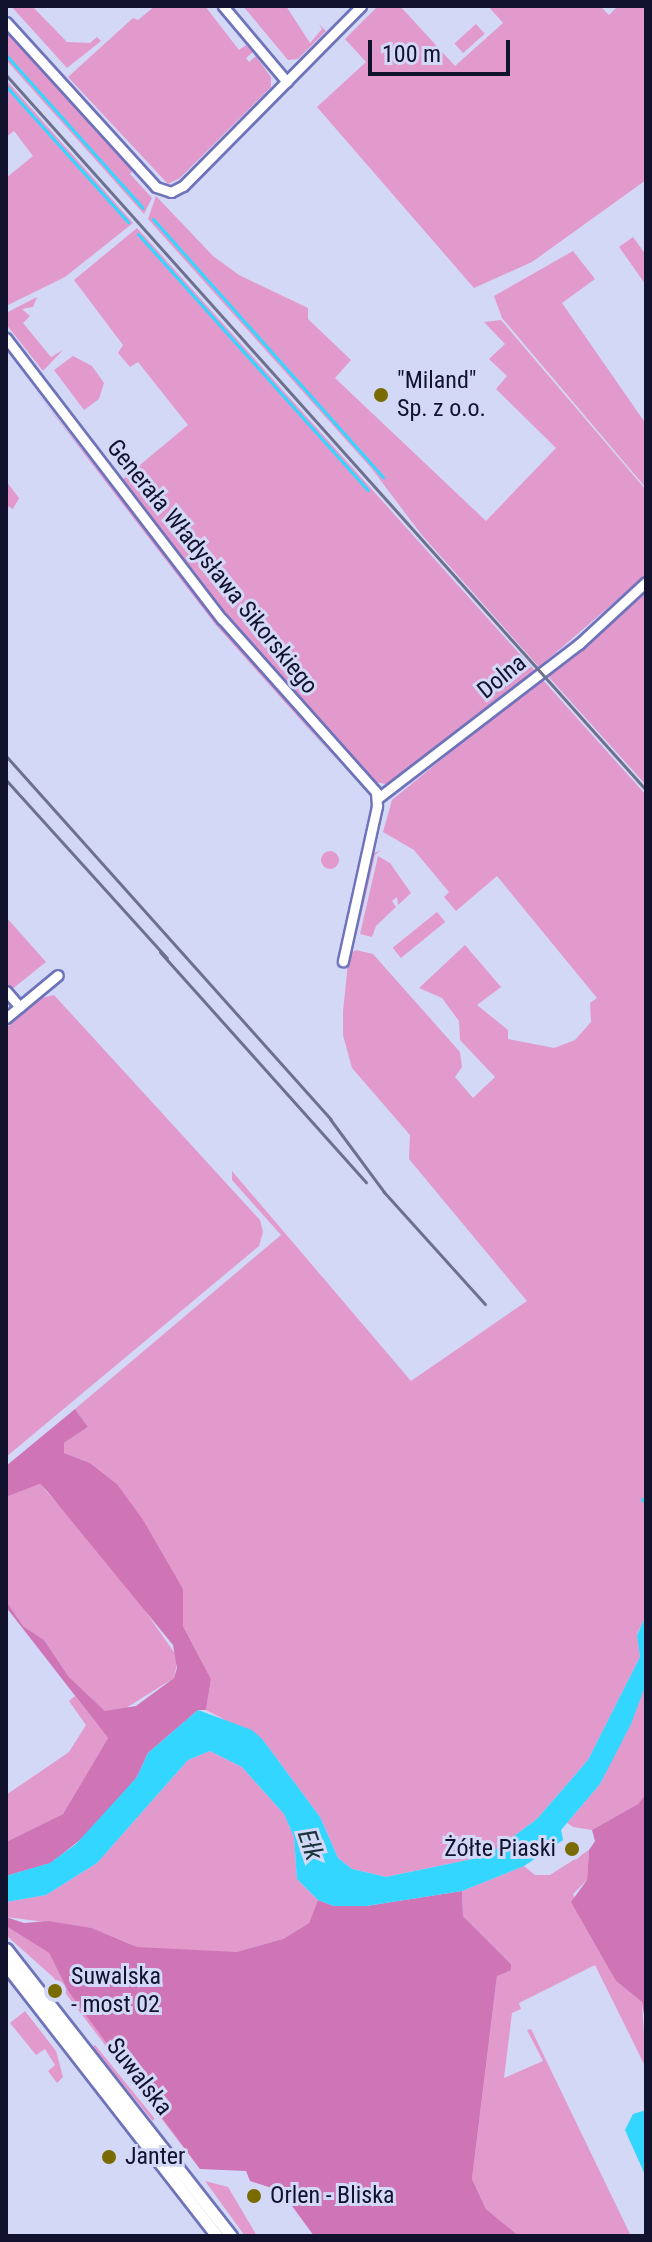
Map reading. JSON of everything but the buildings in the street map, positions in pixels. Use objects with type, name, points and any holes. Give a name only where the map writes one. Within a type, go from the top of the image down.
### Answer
[{"type":"street","points":[[223,6],[287,82]]},
{"type":"street","points":[[6,22],[156,187],[168,192],[181,188],[361,6]]},
{"type":"street","name":"Generała Władysława Sikorskiego","points":[[6,338],[222,619],[378,798]]},
{"type":"street","name":"Dolna","points":[[378,798],[579,644],[646,582]]},
{"type":"street","points":[[343,961],[378,798]]},
{"type":"street","points":[[6,1018],[58,975]]},
{"type":"street","points":[[6,991],[20,1007]]},
{"type":"street","name":"Suwalska","points":[[6,1949],[231,2236]]},
{"type":"street","name":"Suwalska","points":[[6,1965],[217,2236]]},
{"type":"shaded area","points":[[11,6],[32,6],[67,42],[90,43],[97,37],[101,41],[67,68]]},
{"type":"shaded area","points":[[155,6],[205,6],[239,50],[246,45],[253,52],[246,58],[249,62],[256,56],[271,77],[271,87],[180,178],[168,184],[68,77],[133,18],[138,20]]},
{"type":"shaded area","points":[[243,6],[286,6],[310,43],[322,29],[319,24],[326,31],[298,59],[288,60]]},
{"type":"shaded area","points":[[378,6],[400,6],[455,66],[503,23],[488,6],[600,6],[609,15],[618,6],[646,6],[646,180],[532,262],[474,288],[317,107],[366,62],[345,39]]},
{"type":"shaded area","points":[[476,24],[485,34],[463,53],[454,43]]},
{"type":"shaded area","points":[[6,30],[133,170],[130,174],[152,198],[144,214],[6,60]]},
{"type":"shaded area","points":[[6,80],[133,223],[65,277],[6,306],[6,178],[33,156],[14,131],[6,137]]},
{"type":"shaded area","points":[[156,196],[213,256],[239,275],[308,308],[308,319],[351,360],[335,378],[486,521],[556,448],[496,389],[507,376],[489,359],[505,344],[484,322],[501,320],[646,490],[646,575],[539,667],[421,534],[372,469],[148,219]]},
{"type":"shaded area","points":[[137,228],[535,671],[391,785],[375,782],[242,634],[123,479],[188,425],[138,362],[130,367],[118,353],[123,345],[74,280]]},
{"type":"shaded area","points":[[633,237],[646,255],[646,285],[619,247]]},
{"type":"shaded area","points":[[573,251],[595,279],[562,303],[646,424],[646,488],[502,318],[494,296]]},
{"type":"shaded area","points":[[37,297],[33,307],[22,309],[30,316],[23,323],[51,357],[63,350],[43,371],[6,324],[6,313]]},
{"type":"shaded area","points":[[73,356],[92,366],[104,383],[99,399],[84,410],[54,370]]},
{"type":"shaded area","points":[[31,385],[218,622],[340,764],[215,624]]},
{"type":"shaded area","points":[[6,481],[19,498],[13,509],[6,505]]},
{"type":"shaded area","points":[[646,589],[646,785],[546,674]]},
{"type":"shaded area","points":[[541,678],[646,795],[646,1616],[637,1634],[640,1657],[588,1760],[537,1819],[487,1856],[386,1877],[352,1869],[338,1858],[320,1817],[263,1740],[206,1710],[211,1679],[183,1626],[183,1589],[117,1484],[90,1463],[64,1453],[64,1443],[88,1427],[75,1409],[281,1235],[232,1180],[232,1171],[411,1381],[527,1301],[409,1159],[410,1135],[352,1068],[343,1035],[343,1011],[349,954],[356,950],[373,954],[460,1052],[462,1067],[455,1077],[473,1098],[495,1077],[460,1040],[459,1021],[442,998],[419,988],[465,945],[501,987],[477,1005],[508,1030],[508,1039],[554,1048],[575,1040],[591,1022],[590,1003],[597,998],[497,876],[456,911],[444,897],[449,892],[414,850],[383,832],[392,800]]},
{"type":"shaded area","points":[[381,850],[375,855],[356,938],[372,854]]},
{"type":"shaded area","points":[[330,851],[339,860],[330,869],[321,860]]},
{"type":"shaded area","points":[[378,856],[390,863],[411,893],[398,905],[397,897],[392,901],[396,907],[376,926],[372,937],[360,934]]},
{"type":"shaded area","points":[[437,912],[445,922],[401,958],[393,948]]},
{"type":"shaded area","points":[[6,917],[46,962],[11,990],[6,984]]},
{"type":"shaded area","points":[[54,995],[260,1220],[263,1232],[259,1246],[6,1457],[6,1028],[42,998]]},
{"type":"shaded area","points":[[75,1409],[88,1427],[64,1443],[64,1453],[90,1463],[117,1484],[143,1520],[183,1589],[183,1626],[211,1679],[206,1710],[198,1710],[148,1753],[137,1777],[95,1828],[51,1863],[6,1876],[6,1842],[63,1814],[108,1738],[6,1607],[6,1601],[23,1626],[44,1640],[69,1677],[105,1711],[136,1706],[174,1678],[177,1668],[173,1645],[40,1484],[6,1497],[6,1466]]},
{"type":"shaded area","points":[[40,1484],[118,1572],[178,1658],[174,1678],[118,1713],[105,1711],[69,1677],[44,1640],[23,1626],[6,1601],[6,1497]]},
{"type":"shaded area","points":[[646,1684],[646,1794],[638,1804],[592,1830],[573,1827],[567,1823],[600,1784]]},
{"type":"shaded area","points":[[75,1696],[108,1738],[63,1814],[6,1842],[6,1795],[69,1752],[86,1725],[69,1701]]},
{"type":"shaded area","points":[[210,1751],[242,1767],[284,1814],[294,1837],[297,1879],[318,1900],[309,1923],[283,1939],[236,1952],[194,1953],[137,1947],[92,1928],[6,1917],[6,1902],[46,1895],[97,1863],[188,1760]]},
{"type":"shaded area","points":[[646,1794],[646,2027],[642,2002],[616,1981],[571,1902],[587,1880],[589,1850],[595,1841],[592,1830],[638,1804]]},
{"type":"shaded area","points":[[589,1850],[587,1880],[573,1894],[616,1981],[642,2002],[646,2068],[595,1965],[519,2003],[521,2009],[512,2013],[504,2078],[543,2061],[527,2030],[531,2029],[631,2236],[519,2236],[486,2209],[472,2179],[497,1976],[511,1964],[463,1916],[462,1891],[524,1866],[535,1875],[550,1875]]},
{"type":"shaded area","points":[[462,1891],[463,1916],[511,1964],[511,1970],[497,1976],[472,2179],[486,2209],[519,2236],[314,2236],[281,2191],[250,2181],[246,2171],[200,2169],[68,1991],[49,1953],[6,1926],[6,1917],[24,1923],[48,1921],[92,1928],[137,1947],[236,1952],[283,1939],[309,1923],[318,1900],[334,1906],[366,1906]]},
{"type":"shaded area","points":[[6,1926],[49,1953],[68,1991],[187,2145],[200,2169],[53,1977],[7,1936]]},
{"type":"shaded area","points":[[25,2011],[56,2051],[63,2077],[57,2083],[48,2071],[55,2065],[45,2049],[36,2055],[10,2023]]},
{"type":"shaded area","points":[[95,2045],[155,2119],[152,2121],[93,2047]]},
{"type":"shaded area","points":[[205,2181],[228,2187],[257,2236],[245,2236]]},
{"type":"water","name":"Ełk","points":[[646,1616],[646,1684],[631,1724],[600,1784],[561,1830],[563,1840],[524,1866],[462,1891],[366,1906],[334,1906],[318,1900],[297,1879],[294,1837],[284,1814],[242,1767],[210,1751],[188,1760],[97,1863],[46,1895],[6,1902],[6,1876],[50,1863],[76,1844],[137,1777],[148,1753],[198,1710],[252,1730],[263,1740],[320,1817],[338,1858],[352,1869],[386,1877],[487,1856],[537,1819],[588,1760],[640,1657],[637,1635]]},
{"type":"water","points":[[646,2110],[646,2177],[625,2130],[633,2114]]},
{"type":"waterway","points":[[6,55],[143,208]]},
{"type":"waterway","points":[[6,86],[128,222]]},
{"type":"waterway","points":[[153,219],[383,477]]},
{"type":"waterway","points":[[138,234],[368,490]]},
{"type":"waterway","points":[[642,1499],[646,1504]]},
{"type":"railway","points":[[6,75],[646,790]]},
{"type":"railway","points":[[6,756],[330,1119],[384,1192],[485,1304]]},
{"type":"railway","points":[[6,780],[167,958]]},
{"type":"railway","points":[[160,952],[366,1182]]},
{"type":"place","name":"\"Miland\" Sp. z o.o.","points":[[381,395]]},
{"type":"place","name":"Żółte Piaski","points":[[572,1849]]},
{"type":"place","name":"Suwalska - most 02","points":[[55,1991]]},
{"type":"place","name":"Janter","points":[[109,2157]]},
{"type":"place","name":"Orlen - Bliska","points":[[254,2196]]}]
